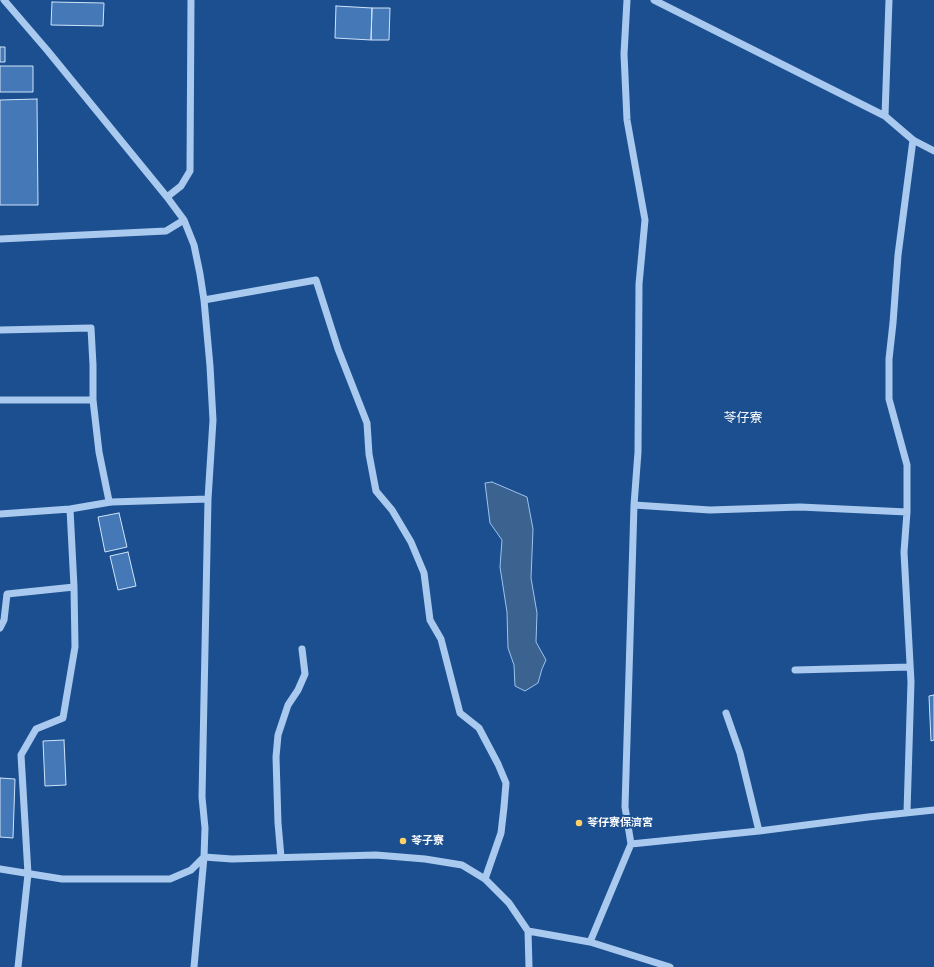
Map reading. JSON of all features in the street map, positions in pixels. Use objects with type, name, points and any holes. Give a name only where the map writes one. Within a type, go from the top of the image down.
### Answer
[{"type":"street","points":[[4,0],[47,50],[184,220],[194,245],[200,274],[210,366],[213,420],[208,499],[202,797],[205,828],[204,857],[194,967]]},
{"type":"street","points":[[167,197],[181,186],[190,171],[191,0]]},
{"type":"street","points":[[590,942],[631,844],[625,807],[634,505],[638,452],[639,284],[645,220],[627,120],[624,54],[627,0]]},
{"type":"street","points":[[654,0],[885,116],[913,140],[934,151]]},
{"type":"street","points":[[885,116],[889,0]]},
{"type":"street","points":[[907,812],[911,682],[904,552],[907,512],[907,465],[889,399],[889,359],[898,255],[913,140]]},
{"type":"street","points":[[0,239],[166,231],[184,220]]},
{"type":"street","points":[[204,300],[316,280],[338,349],[367,423],[376,491],[392,510],[411,542],[424,573],[430,620],[440,639],[460,713],[479,728],[506,783],[501,833],[486,879]]},
{"type":"street","points":[[0,330],[91,328],[93,400],[99,452],[109,501],[112,502]]},
{"type":"street","points":[[0,400],[93,400]]},
{"type":"street","points":[[0,514],[70,509],[112,502],[208,499]]},
{"type":"street","points":[[634,505],[710,510],[800,507],[907,512]]},
{"type":"street","points":[[18,967],[28,874],[21,755],[36,728],[63,718],[75,647],[70,509]]},
{"type":"street","points":[[0,628],[4,620],[7,594],[74,588]]},
{"type":"street","points":[[281,857],[278,822],[276,757],[278,735],[288,705],[298,690],[305,674],[302,649]]},
{"type":"street","points":[[795,670],[910,666]]},
{"type":"street","points":[[726,714],[740,753],[759,831]]},
{"type":"street","points":[[631,844],[759,831],[907,812],[934,810]]},
{"type":"street","points":[[204,857],[232,859],[376,855],[425,859],[462,865],[486,879],[510,902],[528,931],[529,967]]},
{"type":"street","points":[[0,869],[62,879],[170,879],[192,870],[204,857]]},
{"type":"street","points":[[528,931],[590,942],[670,967]]},
{"type":"water","points":[[492,482],[527,497],[533,529],[531,578],[537,613],[536,642],[546,660],[538,683],[525,691],[515,686],[514,665],[508,648],[507,612],[500,567],[502,540],[490,523],[485,483]]},
{"type":"building","points":[[52,2],[104,3],[103,26],[51,25]]},
{"type":"building","points":[[336,6],[372,8],[371,40],[335,38]]},
{"type":"building","points":[[372,8],[390,8],[389,40],[371,40]]},
{"type":"building","points":[[0,47],[5,47],[5,62],[0,62]]},
{"type":"building","points":[[0,66],[33,66],[33,92],[0,92]]},
{"type":"building","points":[[37,99],[38,205],[0,205],[0,100]]},
{"type":"building","points":[[119,513],[127,547],[105,552],[98,517]]},
{"type":"building","points":[[128,552],[136,586],[118,590],[110,556]]},
{"type":"building","points":[[934,695],[934,740],[931,741],[929,696]]},
{"type":"building","points":[[64,740],[66,785],[45,786],[43,741]]},
{"type":"building","points":[[0,778],[15,779],[13,838],[0,837]]},
{"type":"place","name":"苓仔寮保濟宮","points":[[579,823]]},
{"type":"place","name":"苓子寮","points":[[403,841]]},
{"type":"district","name":"苓仔寮","points":[[743,418]]}]
